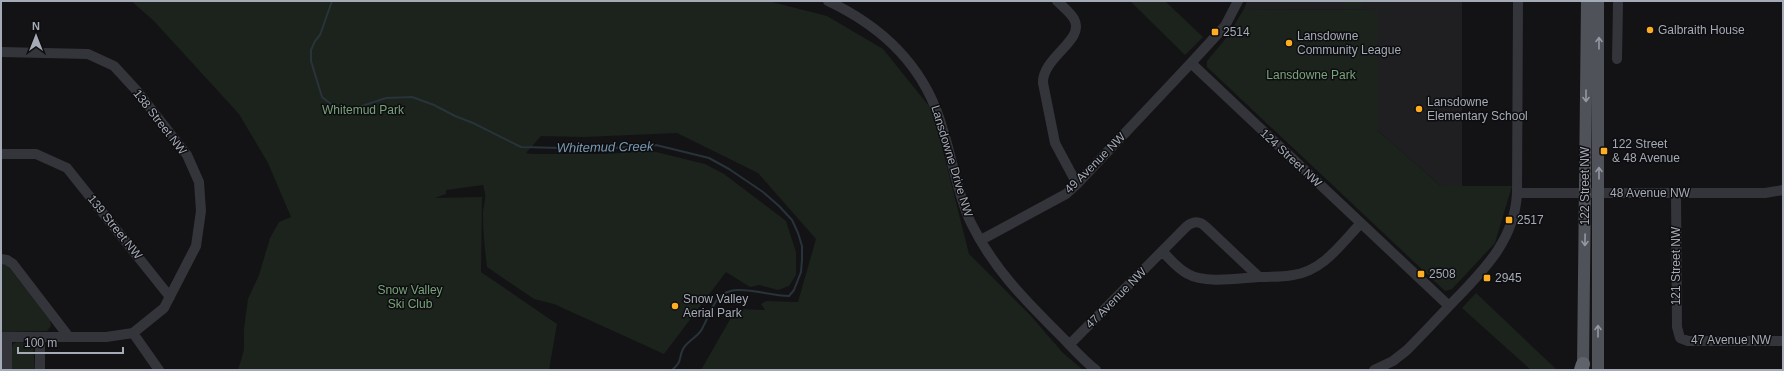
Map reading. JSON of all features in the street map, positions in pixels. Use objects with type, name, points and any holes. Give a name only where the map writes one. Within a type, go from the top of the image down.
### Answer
[{"type":"main road","name":"122 Street NW","points":[[1582,368],[1587,1]]},
{"type":"main road","name":"122 Street NW","points":[[1598,1],[1598,370]]},
{"type":"street","name":"Lansdowne Drive NW","points":[[829,1],[864,20],[888,39],[921,78],[937,111],[960,194],[971,223],[992,261],[1004,276],[1096,370]]},
{"type":"street","points":[[1056,1],[1072,16],[1076,23],[1076,30],[1072,39],[1046,68],[1043,75],[1043,83],[1055,143],[1077,184]]},
{"type":"street","points":[[1191,63],[1225,26],[1238,1]]},
{"type":"street","points":[[1374,370],[1389,363],[1402,354],[1485,268],[1499,250],[1513,220],[1517,193],[1518,1]]},
{"type":"street","points":[[1617,59],[1618,3]]},
{"type":"street","name":"138 Street NW","points":[[1,52],[88,54],[114,66],[137,91],[187,155],[199,182],[201,211],[196,246],[170,297]]},
{"type":"street","name":"49 Avenue NW","points":[[981,240],[1058,199],[1077,184],[1191,63]]},
{"type":"street","name":"124 Street NW","points":[[1191,63],[1449,306]]},
{"type":"street","name":"139 Street NW","points":[[1,154],[36,154],[67,168],[170,297]]},
{"type":"street","name":"48 Avenue NW","points":[[1517,193],[1765,193],[1783,190]]},
{"type":"street","name":"121 Street NW","points":[[1676,193],[1677,327],[1680,338]]},
{"type":"street","name":"47 Avenue NW","points":[[1070,344],[1187,226],[1193,223],[1199,222],[1206,227],[1259,277]]},
{"type":"street","points":[[1162,251],[1181,270],[1196,278],[1210,279],[1293,275],[1314,269],[1327,259],[1360,223]]},
{"type":"street","points":[[1,259],[8,260],[13,264],[70,337]]},
{"type":"street","points":[[7,370],[4,337],[106,337],[133,332],[164,308],[170,297]]},
{"type":"street","points":[[133,332],[159,370]]},
{"type":"street","points":[[40,337],[40,370]]},
{"type":"street","name":"47 Avenue NW","points":[[1680,338],[1688,341],[1783,341]]},
{"type":"shaded area","name":"Lansdowne Elementary School","points":[[1247,1],[1462,1],[1462,186],[1441,186],[1377,130],[1377,10],[1244,9]]},
{"type":"green space","name":"Whitemud Park","points":[[131,1],[768,1],[827,16],[883,49],[933,111],[969,254],[1030,315],[1063,353],[1083,370],[701,370],[736,309],[765,310],[761,304],[766,301],[798,302],[816,239],[758,173],[677,133],[584,137],[541,136],[526,153],[604,154],[652,151],[705,164],[724,174],[786,221],[796,252],[796,275],[789,286],[778,290],[759,285],[750,287],[726,272],[664,354],[554,304],[534,299],[487,267],[483,229],[485,198],[483,185],[446,190],[446,194],[435,198],[482,197],[481,272],[557,324],[549,370],[238,370],[244,350],[244,329],[248,299],[259,275],[270,238],[279,222],[291,217],[268,163],[239,114],[153,20]]},
{"type":"green space","points":[[1130,1],[1165,1],[1203,37],[1185,55]]},
{"type":"green space","points":[[1344,1],[1362,1],[1362,9],[1344,9]]},
{"type":"green space","name":"Lansdowne Park","points":[[1244,9],[1377,10],[1377,130],[1441,186],[1512,186],[1495,243],[1452,289],[1445,291],[1207,67],[1207,61],[1227,37]]},
{"type":"green space","points":[[1,264],[7,265],[50,320],[51,326],[47,331],[1,332]]},
{"type":"green space","points":[[1476,293],[1557,370],[1531,370],[1462,308]]},
{"type":"green space","points":[[17,342],[33,343],[35,370],[12,370],[12,347],[13,344]]},
{"type":"waterway","name":"Whitemud Creek","points":[[332,1],[320,35],[315,41],[311,50],[311,61],[322,97],[337,109],[353,109],[386,98],[412,97],[434,105],[521,147],[600,149],[656,145],[709,158],[729,169],[763,192],[792,220],[802,246],[801,272],[794,290],[789,296],[743,290],[729,291],[723,294],[714,304],[700,332],[685,346],[679,362],[672,370]]},
{"type":"place","name":"Galbraith House","points":[[1650,30]]},
{"type":"place","name":"2514","points":[[1215,32]]},
{"type":"place","name":"Lansdowne Community League","points":[[1289,43]]},
{"type":"place","name":"Lansdowne Elementary School","points":[[1419,109]]},
{"type":"place","name":"122 Street & 48 Avenue","points":[[1604,151]]},
{"type":"place","name":"2517","points":[[1509,220]]},
{"type":"place","name":"2508","points":[[1421,274]]},
{"type":"place","name":"2945","points":[[1487,278]]},
{"type":"place","name":"Snow Valley Aerial Park","points":[[675,306]]},
{"type":"park label","name":"Snow Valley Ski Club","points":[[410,297]]}]
